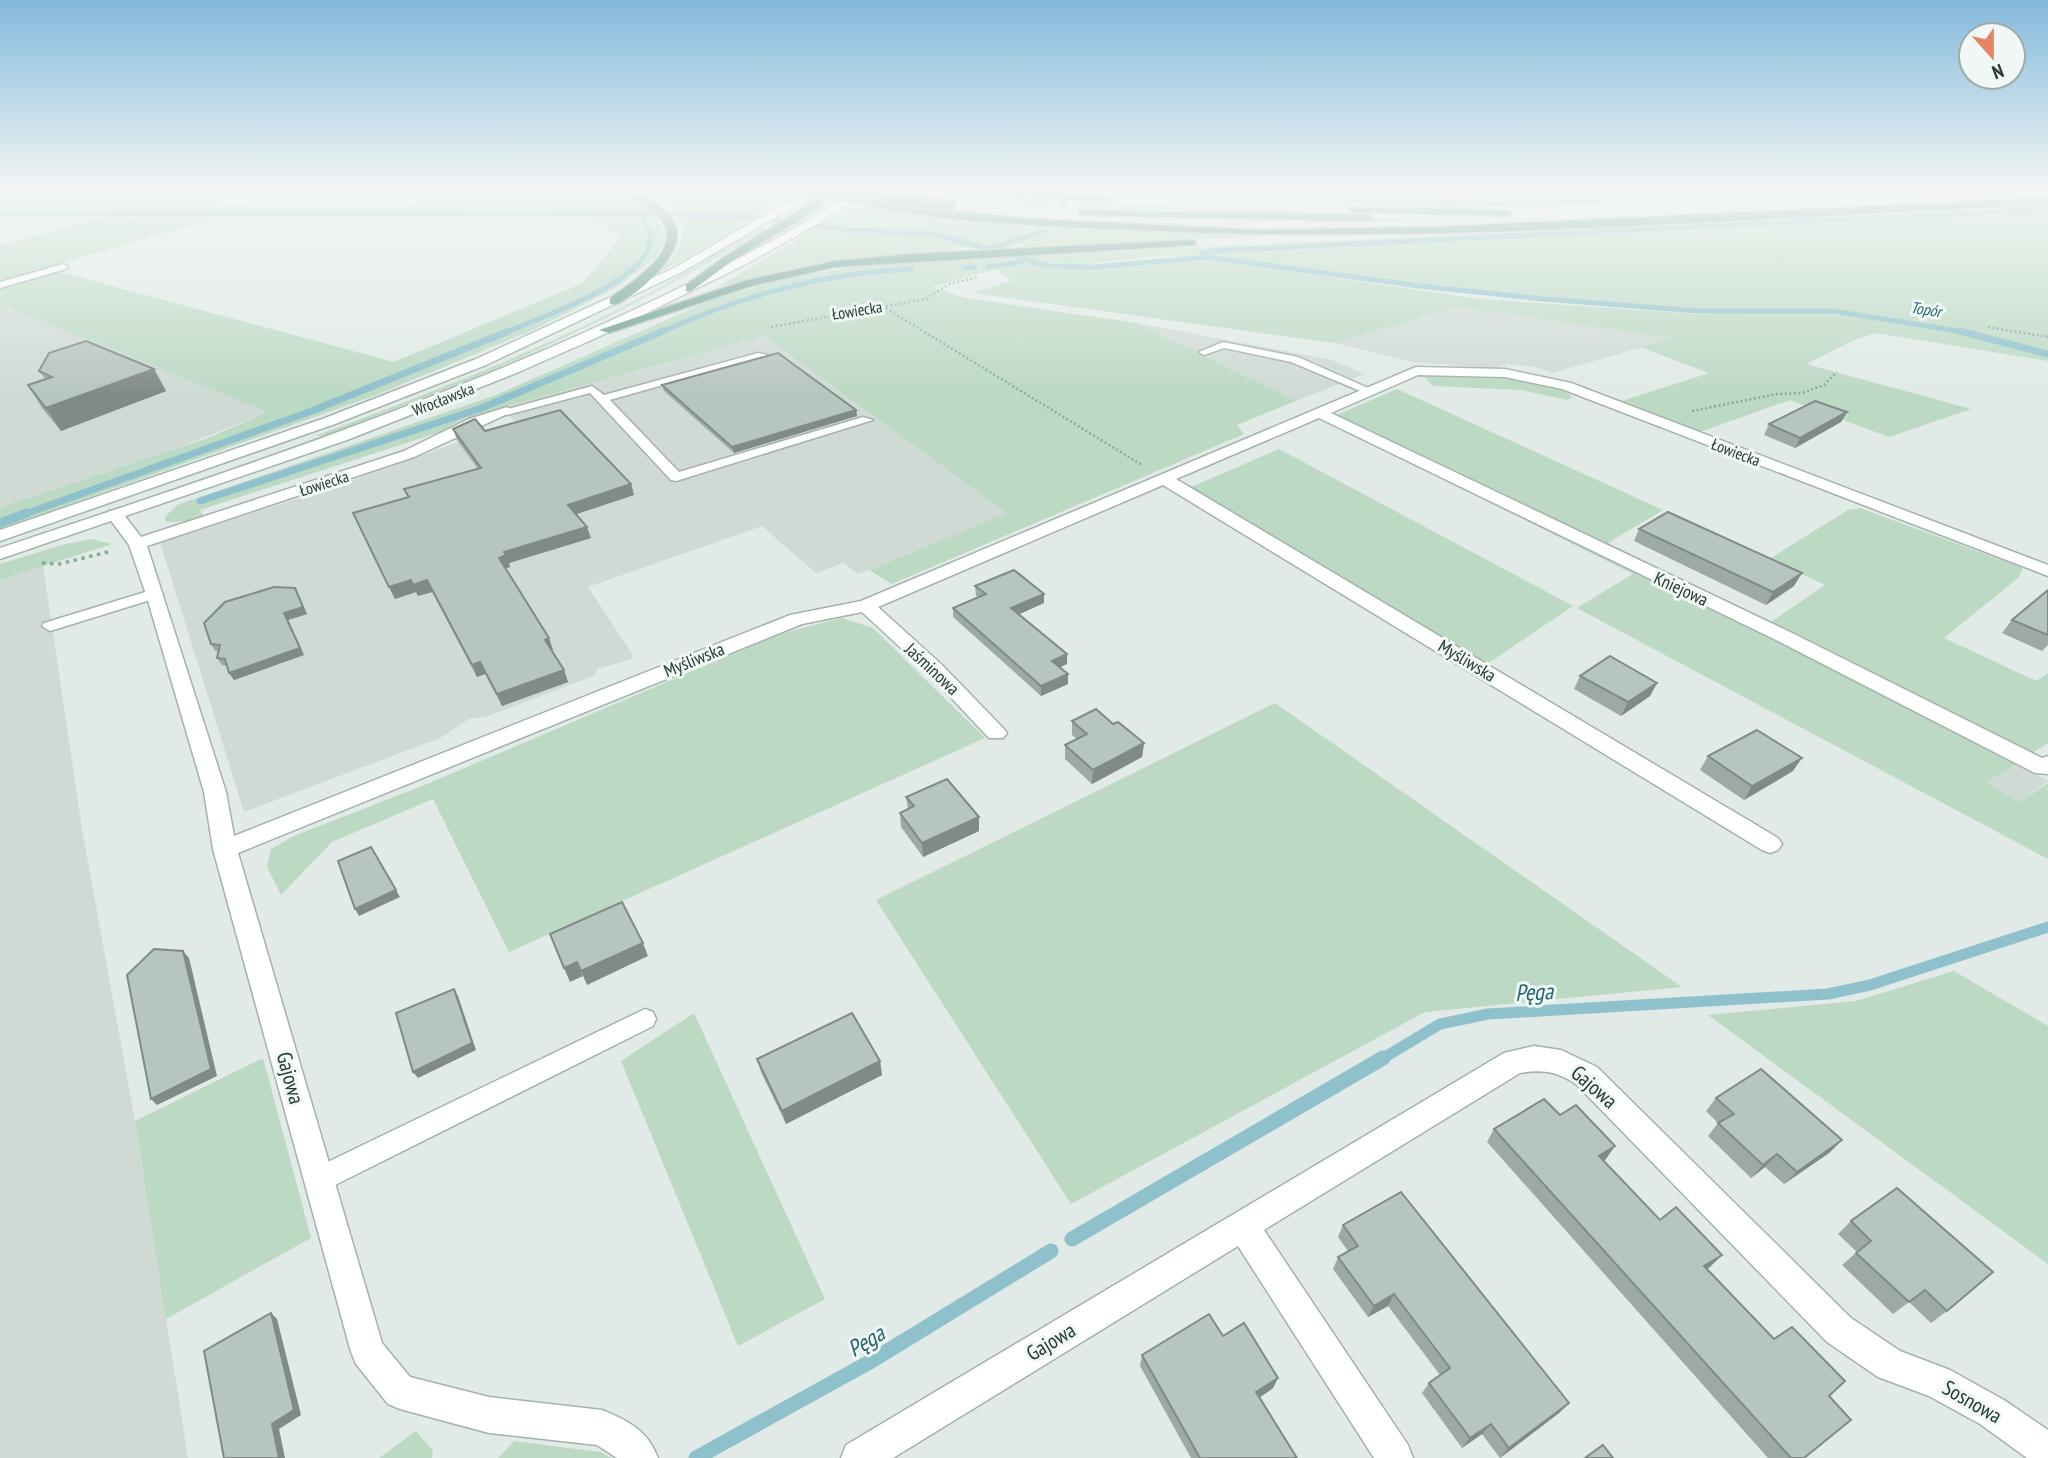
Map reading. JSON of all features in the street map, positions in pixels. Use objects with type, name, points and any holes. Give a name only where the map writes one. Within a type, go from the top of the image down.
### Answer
[{"type":"main road","points":[[614,301],[650,275],[663,259]]},
{"type":"main road","points":[[690,288],[728,259]]},
{"type":"main road","points":[[605,330],[783,274],[856,261],[887,259]]},
{"type":"street","name":"Wrocławska","points":[[0,536],[330,421],[481,362],[614,301],[697,259]]},
{"type":"street","name":"Wrocławska","points":[[0,554],[388,420],[480,385],[605,330],[752,259]]},
{"type":"street","name":"Myśliwska","points":[[225,849],[797,619],[866,606],[1416,371]]},
{"type":"street","name":"Łowiecka","points":[[1416,371],[1475,371],[1535,378],[1566,386],[2048,571]]},
{"type":"street","name":"Łowiecka","points":[[137,544],[409,454],[474,422],[507,411]]},
{"type":"street","name":"Kniejowa","points":[[1318,412],[2046,766]]},
{"type":"street","name":"Myśliwska","points":[[1164,479],[1770,844]]},
{"type":"street","name":"Gajowa","points":[[115,515],[137,544],[155,594],[215,792],[225,849],[368,1352],[400,1392],[489,1415],[602,1427],[637,1450],[640,1458]]},
{"type":"street","name":"Jaśminowa","points":[[866,606],[934,668],[996,733]]},
{"type":"street","name":"Gajowa","points":[[859,1458],[1514,1062],[1529,1058],[1551,1058],[1571,1064],[1587,1076],[1839,1329],[1890,1365]]},
{"type":"street","points":[[1244,1227],[1266,1265],[1395,1458]]},
{"type":"street","name":"Sosnowa","points":[[1890,1365],[1938,1382],[1992,1412],[2048,1451]]},
{"type":"lane","points":[[0,285],[63,267]]},
{"type":"lane","points":[[1204,352],[1223,345],[1294,359],[1369,391]]},
{"type":"lane","points":[[602,398],[762,355]]},
{"type":"lane","points":[[507,411],[592,389],[676,477],[867,421]]},
{"type":"lane","points":[[50,626],[155,594]]},
{"type":"lane","points":[[318,1180],[645,1019]]},
{"type":"path","name":"Łowiecka","points":[[771,327],[926,299],[949,284],[981,276]]},
{"type":"path","points":[[882,306],[1164,479]]},
{"type":"path","points":[[1988,327],[2048,337]]},
{"type":"path","points":[[1657,422],[1695,410],[1777,394],[1802,393],[1824,385],[1837,372]]},
{"type":"path","points":[[32,563],[59,564],[137,544]]},
{"type":"shaded area","points":[[0,304],[269,412],[0,518]]},
{"type":"shaded area","points":[[1459,307],[1673,338],[1553,373],[1536,367],[1507,364],[1493,368],[1413,362],[1334,343]]},
{"type":"shaded area","points":[[1137,323],[1332,360],[1364,374],[1296,401]]},
{"type":"shaded area","points":[[764,336],[1008,513],[858,574],[843,563],[816,573],[762,526],[588,587],[633,655],[632,659],[598,669],[593,676],[486,717],[469,719],[440,738],[244,812],[160,542],[322,491],[515,422],[503,407]]},
{"type":"shaded area","points":[[43,566],[82,829],[135,1121],[188,1458],[0,1458],[0,580]]},
{"type":"shaded area","points":[[2016,763],[2048,781],[2020,802],[1986,783]]},
{"type":"green space","points":[[0,259],[75,259],[0,281]]},
{"type":"green space","points":[[603,259],[653,259],[618,287],[535,329],[376,395],[0,529],[0,508],[208,438],[268,412],[0,304],[0,288],[56,271],[394,362],[583,283]]},
{"type":"green space","points":[[671,259],[683,259],[658,273]]},
{"type":"green space","points":[[707,259],[715,259],[627,307],[532,353],[332,434],[315,436],[526,352],[609,314]]},
{"type":"green space","points":[[764,259],[856,259],[820,262],[717,287]]},
{"type":"green space","points":[[1011,259],[1050,268],[1088,269],[1167,259],[1215,260],[1480,299],[1697,314],[1817,312],[1858,316],[1860,313],[1828,309],[1693,309],[1484,293],[1235,259],[2048,259],[2048,361],[1876,333],[1854,340],[1806,364],[1971,409],[1889,437],[1790,400],[1700,432],[1622,401],[1709,373],[1640,347],[1670,338],[1459,307],[1334,343],[972,293],[1011,281],[996,269],[932,287],[965,298],[1137,323],[1296,401],[1237,425],[1244,434],[892,584],[869,570],[1007,513],[764,336],[503,407],[463,420],[440,432],[200,510],[204,517],[166,522],[165,517],[177,505],[496,395],[714,299],[792,277],[861,266]]},
{"type":"green space","points":[[1028,259],[1128,259],[1076,265]]},
{"type":"green space","points":[[1485,376],[1526,381],[1560,390],[1573,397],[1567,400],[1521,390],[1433,386],[1424,377]]},
{"type":"green space","points":[[1397,389],[1663,510],[1608,543],[1771,622],[1825,585],[1769,559],[1848,510],[1860,508],[2023,568],[2018,578],[1944,638],[2036,681],[2048,673],[2048,743],[1986,783],[2020,802],[2048,783],[2048,859],[1573,606],[1487,664],[1189,488],[1279,449],[1577,608],[1633,574],[1325,420]]},
{"type":"green space","points":[[92,539],[112,544],[0,580],[0,564],[65,544]]},
{"type":"green space","points":[[842,618],[873,628],[985,738],[509,952],[433,799],[332,842],[281,895],[267,867],[271,849],[294,836],[427,784],[779,634]]},
{"type":"green space","points":[[1275,703],[1682,987],[1425,1012],[1071,1204],[876,900]]},
{"type":"green space","points":[[1954,971],[2048,1026],[2048,1264],[1708,1015],[1856,1001]]},
{"type":"green space","points":[[694,1013],[825,1299],[738,1346],[621,1061]]},
{"type":"green space","points":[[263,1058],[311,1238],[166,1319],[135,1121]]},
{"type":"green space","points":[[416,1431],[433,1451],[432,1458],[379,1458]]},
{"type":"green space","points":[[514,1441],[600,1452],[612,1458],[498,1458]]},
{"type":"building","points":[[86,341],[154,369],[46,408],[28,385],[52,377],[39,371],[49,353]]},
{"type":"building","points":[[778,353],[856,410],[732,447],[662,385]]},
{"type":"building","points":[[1815,401],[1847,412],[1800,438],[1769,424]]},
{"type":"building","points":[[560,410],[631,484],[568,505],[587,527],[504,552],[506,555],[499,558],[549,638],[545,640],[564,670],[497,694],[480,662],[472,665],[427,580],[413,585],[411,580],[389,587],[353,513],[409,497],[404,489],[481,468],[453,429],[475,419],[485,431]]},
{"type":"building","points":[[1668,512],[1802,573],[1773,592],[1639,529]]},
{"type":"building","points":[[1014,570],[1044,594],[1011,608],[1067,654],[1052,661],[1068,674],[1041,686],[953,608],[986,594],[975,586]]},
{"type":"building","points":[[274,587],[295,588],[303,607],[284,613],[300,648],[229,673],[225,659],[217,658],[220,645],[211,644],[204,623],[225,602]]},
{"type":"building","points":[[2048,590],[2048,635],[2012,620]]},
{"type":"building","points":[[1610,656],[1657,683],[1628,702],[1580,676]]},
{"type":"building","points":[[1096,709],[1113,724],[1118,722],[1144,743],[1093,770],[1065,745],[1087,734],[1072,721]]},
{"type":"building","points":[[1757,730],[1802,758],[1752,786],[1708,756]]},
{"type":"building","points":[[947,779],[979,817],[922,843],[900,813],[914,806],[906,797]]},
{"type":"building","points":[[371,847],[396,890],[355,909],[338,861]]},
{"type":"building","points":[[622,902],[643,943],[581,971],[577,962],[564,968],[550,934]]},
{"type":"building","points":[[154,949],[183,951],[211,1069],[151,1099],[127,975]]},
{"type":"building","points":[[454,989],[472,1043],[413,1072],[396,1013]]},
{"type":"building","points":[[852,1013],[880,1061],[782,1111],[757,1059]]},
{"type":"building","points":[[1761,1069],[1842,1140],[1797,1172],[1777,1154],[1763,1165],[1718,1123],[1734,1114],[1716,1098]]},
{"type":"building","points":[[1544,1099],[1560,1115],[1576,1105],[1615,1146],[1599,1156],[1660,1220],[1676,1207],[1722,1255],[1704,1266],[1774,1339],[1792,1327],[1845,1381],[1829,1396],[1851,1420],[1804,1458],[1791,1458],[1494,1129]]},
{"type":"building","points":[[1897,1188],[1993,1272],[1947,1311],[1925,1290],[1909,1302],[1856,1253],[1871,1241],[1851,1221]]},
{"type":"building","points":[[1401,1192],[1569,1403],[1509,1448],[1491,1424],[1470,1438],[1429,1383],[1450,1368],[1394,1294],[1374,1306],[1338,1257],[1358,1246],[1343,1225]]},
{"type":"building","points":[[271,1313],[294,1410],[272,1424],[279,1458],[224,1458],[204,1351]]},
{"type":"building","points":[[1209,1314],[1223,1336],[1244,1323],[1278,1378],[1256,1392],[1297,1458],[1200,1458],[1142,1355]]},
{"type":"building","points":[[1603,1445],[1613,1458],[1585,1458]]},
{"type":"waterway","points":[[505,333],[588,297],[629,272],[642,259]]},
{"type":"waterway","name":"Topór","points":[[1023,259],[1048,266],[1094,267],[1184,259]]},
{"type":"waterway","name":"Topór","points":[[1222,259],[1419,286],[1544,299],[1697,311],[1833,311],[1961,332]]},
{"type":"waterway","points":[[988,267],[1022,262]]},
{"type":"waterway","points":[[965,268],[975,267]]},
{"type":"waterway","points":[[659,333],[720,308],[782,289],[846,275],[912,269]]},
{"type":"waterway","points":[[22,515],[309,412],[509,331]]},
{"type":"waterway","points":[[200,501],[482,408],[663,331]]},
{"type":"waterway","name":"Topór","points":[[1961,332],[1970,333]]},
{"type":"waterway","name":"Topór","points":[[1961,332],[2048,354]]},
{"type":"waterway","points":[[0,523],[27,513]]},
{"type":"waterway","name":"Pęga","points":[[1380,1060],[1440,1024],[1488,1014],[1828,994],[1870,985],[2048,927]]},
{"type":"waterway","name":"Pęga","points":[[1072,1239],[1383,1058]]},
{"type":"waterway","name":"Pęga","points":[[696,1458],[868,1363],[1051,1251]]}]
